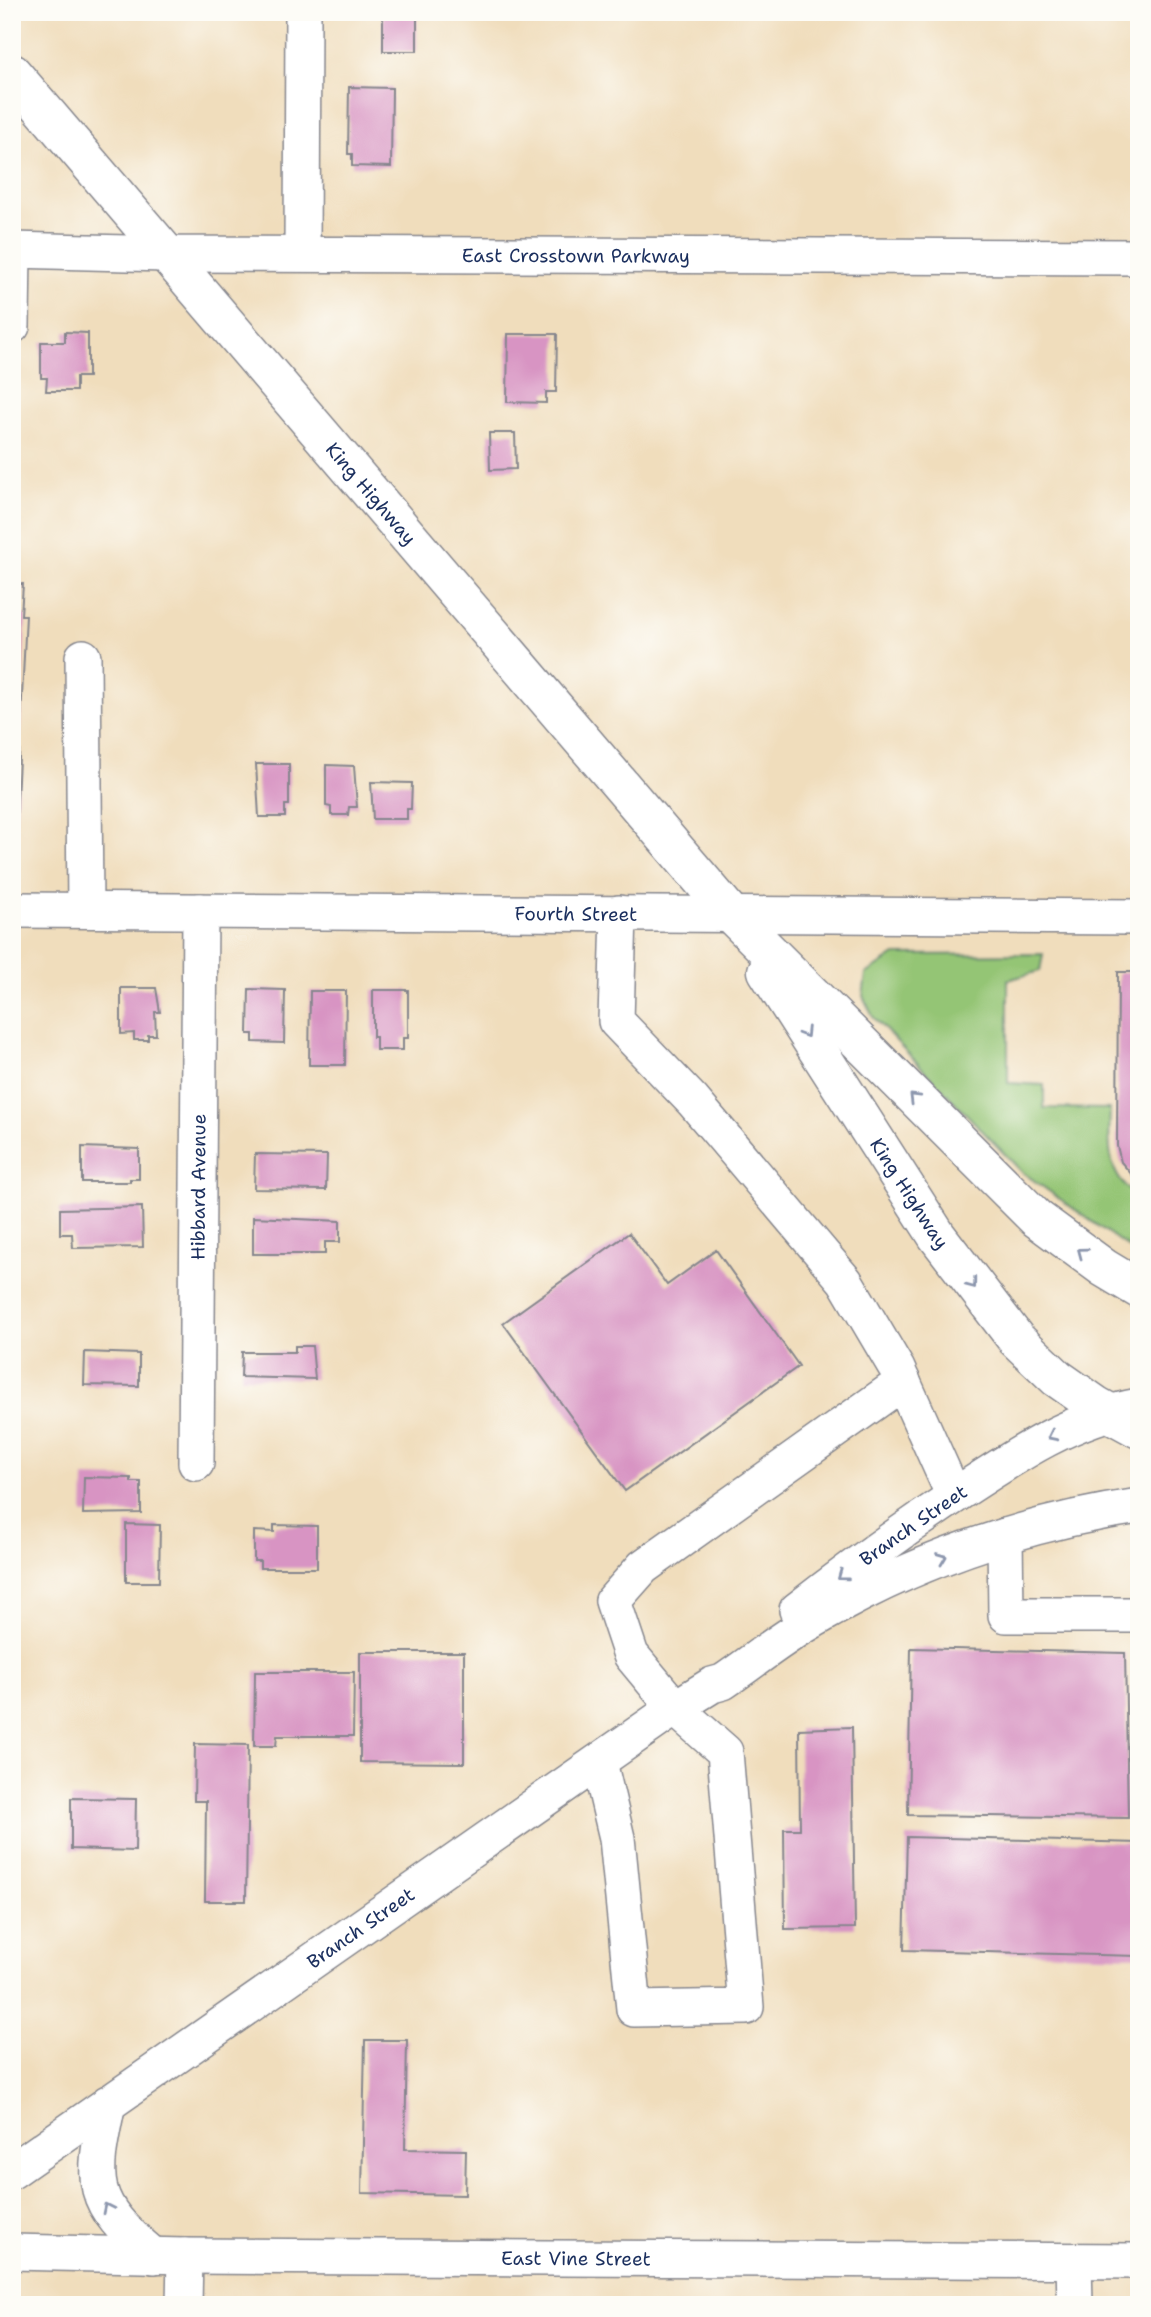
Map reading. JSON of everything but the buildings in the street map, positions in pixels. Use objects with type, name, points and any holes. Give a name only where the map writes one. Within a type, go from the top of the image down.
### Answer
[{"type":"main road","name":"King Highway","points":[[12,73],[730,913],[1036,1218],[1104,1268],[1139,1289]]},
{"type":"main road","name":"King Highway","points":[[730,913],[817,1053],[972,1285],[1016,1339],[1057,1378],[1128,1416]]},
{"type":"street","points":[[302,252],[303,12]]},
{"type":"street","points":[[12,326],[13,250]]},
{"type":"street","name":"East Crosstown Parkway","points":[[13,250],[165,254],[302,252],[1139,257]]},
{"type":"street","points":[[83,657],[85,910]]},
{"type":"street","name":"Fourth Street","points":[[12,910],[1139,917]]},
{"type":"street","name":"Hibbard Avenue","points":[[196,1464],[200,911]]},
{"type":"street","points":[[619,913],[616,1021],[693,1101],[845,1281],[903,1382],[954,1496]]},
{"type":"street","points":[[599,1762],[617,1838],[634,2010],[746,2007],[725,1752],[675,1708],[631,1655],[612,1601],[643,1567],[903,1382]]},
{"type":"street","name":"Branch Street","points":[[712,1685],[721,1668],[839,1577],[954,1496],[1042,1440],[1128,1416]]},
{"type":"street","name":"Branch Street","points":[[12,2171],[675,1708],[712,1685],[723,1682],[806,1624],[892,1577],[1005,1536],[1039,1525],[1139,1506]]},
{"type":"street","points":[[1005,1536],[1006,1615],[1139,1615]]},
{"type":"street","points":[[108,2103],[98,2162],[103,2199],[111,2217],[123,2230],[170,2256],[184,2305]]},
{"type":"street","name":"East Vine Street","points":[[12,2252],[170,2256],[1139,2261]]},
{"type":"street","points":[[1074,2261],[1076,2305]]},
{"type":"green space","points":[[1043,954],[1040,971],[1008,980],[1008,1083],[1044,1085],[1044,1108],[1110,1109],[1111,1159],[1120,1180],[1139,1197],[1139,1255],[1022,1172],[873,1017],[863,996],[866,974],[895,955]]}]
